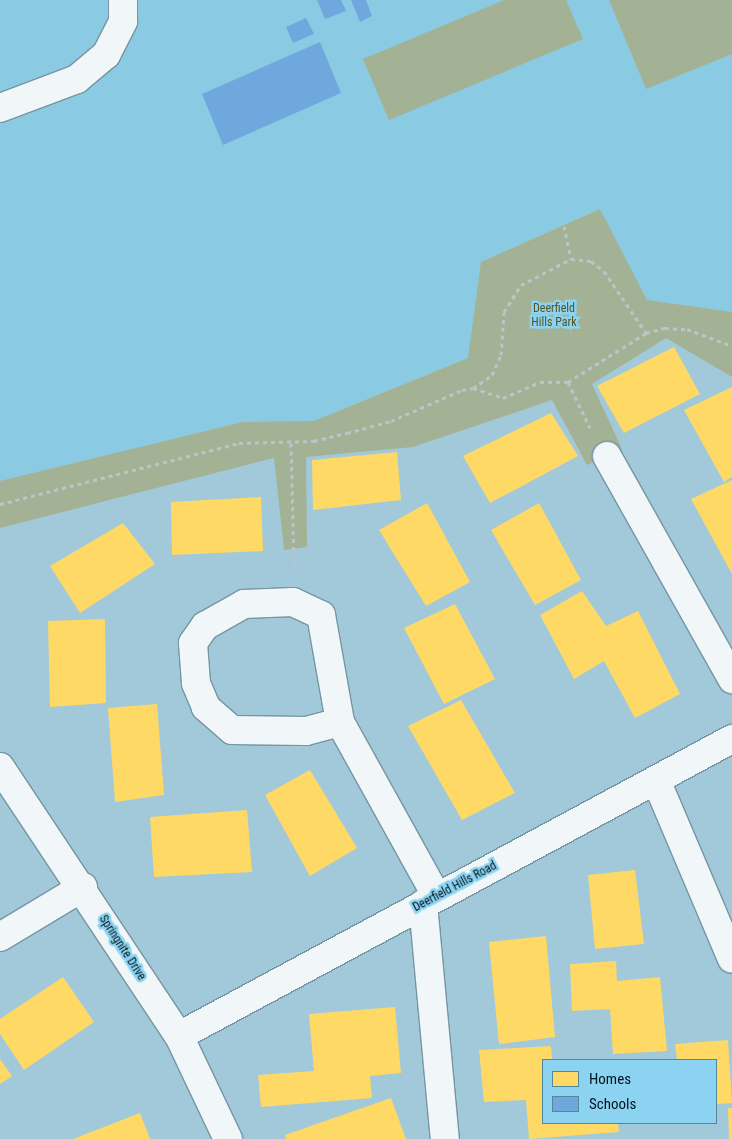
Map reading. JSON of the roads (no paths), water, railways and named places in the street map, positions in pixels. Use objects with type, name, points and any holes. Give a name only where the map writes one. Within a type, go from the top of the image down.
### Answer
[{"type":"street","points":[[0,108],[77,79],[106,55],[123,21],[123,0]]},
{"type":"street","points":[[607,456],[732,679]]},
{"type":"street","points":[[340,722],[306,731],[232,730],[206,707],[196,683],[193,643],[205,626],[244,604],[293,602],[321,615],[340,722],[430,901],[444,1139]]},
{"type":"street","name":"Deerfield Hills Road","points":[[179,1036],[732,739]]},
{"type":"street","name":"Springnite Drive","points":[[0,767],[83,887],[179,1036],[228,1139]]},
{"type":"street","points":[[656,780],[732,960]]},
{"type":"street","points":[[0,937],[83,887]]},
{"type":"park label","name":"Deerfield Hills Park","points":[[554,316]]}]
